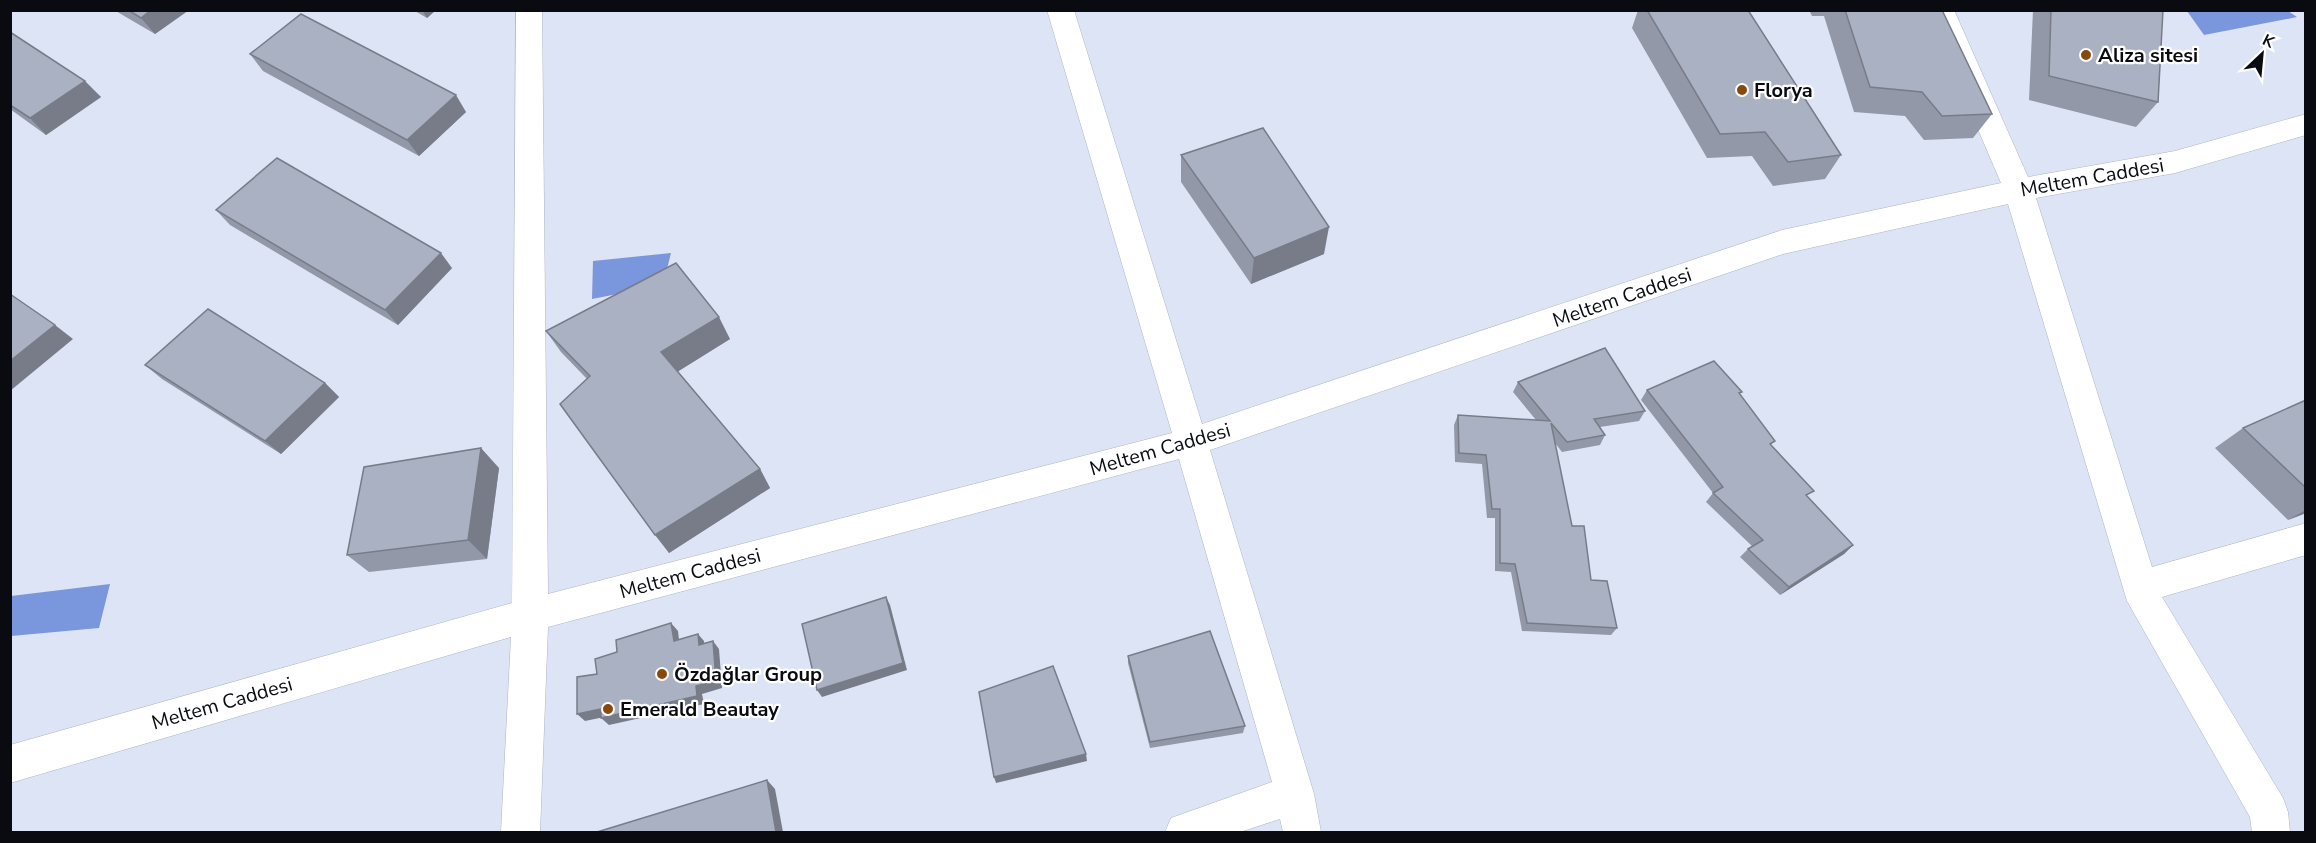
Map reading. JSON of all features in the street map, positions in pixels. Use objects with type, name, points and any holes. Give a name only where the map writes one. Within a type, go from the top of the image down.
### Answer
[{"type":"street","points":[[521,832],[530,615],[529,10]]},
{"type":"street","points":[[1060,10],[1295,794],[1302,832]]},
{"type":"street","points":[[1940,10],[2019,190],[2145,601],[2269,812],[2271,832]]},
{"type":"street","name":"Meltem Caddesi","points":[[10,764],[530,615],[1191,442],[1782,242],[2019,190],[2175,162],[2306,124]]},
{"type":"street","points":[[2141,588],[2306,539]]},
{"type":"street","points":[[1185,832],[1295,794]]},
{"type":"water","points":[[2187,11],[2288,11],[2297,17],[2204,35]]},
{"type":"water","points":[[671,253],[663,285],[592,299],[593,261]]},
{"type":"water","points":[[110,584],[99,628],[11,636],[11,596]]},
{"type":"building","points":[[128,10],[151,10],[141,18]]},
{"type":"building","points":[[1647,10],[1748,10],[1841,155],[1788,162],[1765,132],[1720,134]]},
{"type":"building","points":[[1845,10],[1942,10],[1992,114],[1942,116],[1922,92],[1870,87]]},
{"type":"building","name":"Aliza sitesi","points":[[2051,10],[2163,10],[2158,102],[2049,76]]},
{"type":"building","points":[[301,14],[456,95],[407,140],[250,54]]},
{"type":"building","points":[[10,32],[85,81],[30,118],[10,105]]},
{"type":"building","points":[[1263,128],[1329,227],[1254,258],[1181,155]]},
{"type":"building","points":[[277,158],[441,253],[385,310],[216,210]]},
{"type":"building","points":[[676,263],[719,317],[661,352],[760,469],[655,535],[560,404],[590,376],[546,331]]},
{"type":"building","points":[[10,294],[55,325],[10,361]]},
{"type":"building","points":[[208,309],[325,383],[265,441],[145,365]]},
{"type":"building","points":[[1605,348],[1645,411],[1594,419],[1605,435],[1567,442],[1551,423],[1572,526],[1584,526],[1591,580],[1607,581],[1617,628],[1527,623],[1515,564],[1500,563],[1500,509],[1492,509],[1486,455],[1459,453],[1458,415],[1550,421],[1518,382]]},
{"type":"building","points":[[1714,361],[1742,392],[1739,393],[1775,441],[1770,444],[1814,491],[1806,495],[1853,545],[1789,587],[1748,549],[1763,540],[1713,493],[1723,487],[1647,390]]},
{"type":"building","points":[[2306,400],[2306,488],[2243,428]]},
{"type":"building","points":[[481,448],[468,540],[347,555],[364,467]]},
{"type":"building","points":[[886,597],[903,663],[817,690],[802,624]]},
{"type":"building","name":"Özdağlar Group","points":[[671,623],[674,641],[698,634],[699,645],[713,641],[716,681],[696,686],[697,696],[601,718],[601,709],[577,714],[577,677],[597,674],[595,659],[617,652],[616,640]]},
{"type":"building","points":[[1210,631],[1245,726],[1150,742],[1128,656]]},
{"type":"building","points":[[1053,666],[1086,754],[994,777],[979,692]]},
{"type":"building","points":[[767,780],[776,832],[597,832]]},
{"type":"place","name":"Aliza sitesi","points":[[2086,55]]},
{"type":"place","name":"Florya","points":[[1742,90]]},
{"type":"place","name":"Özdağlar Group","points":[[662,674]]},
{"type":"place","name":"Emerald Beautay","points":[[608,709]]}]
